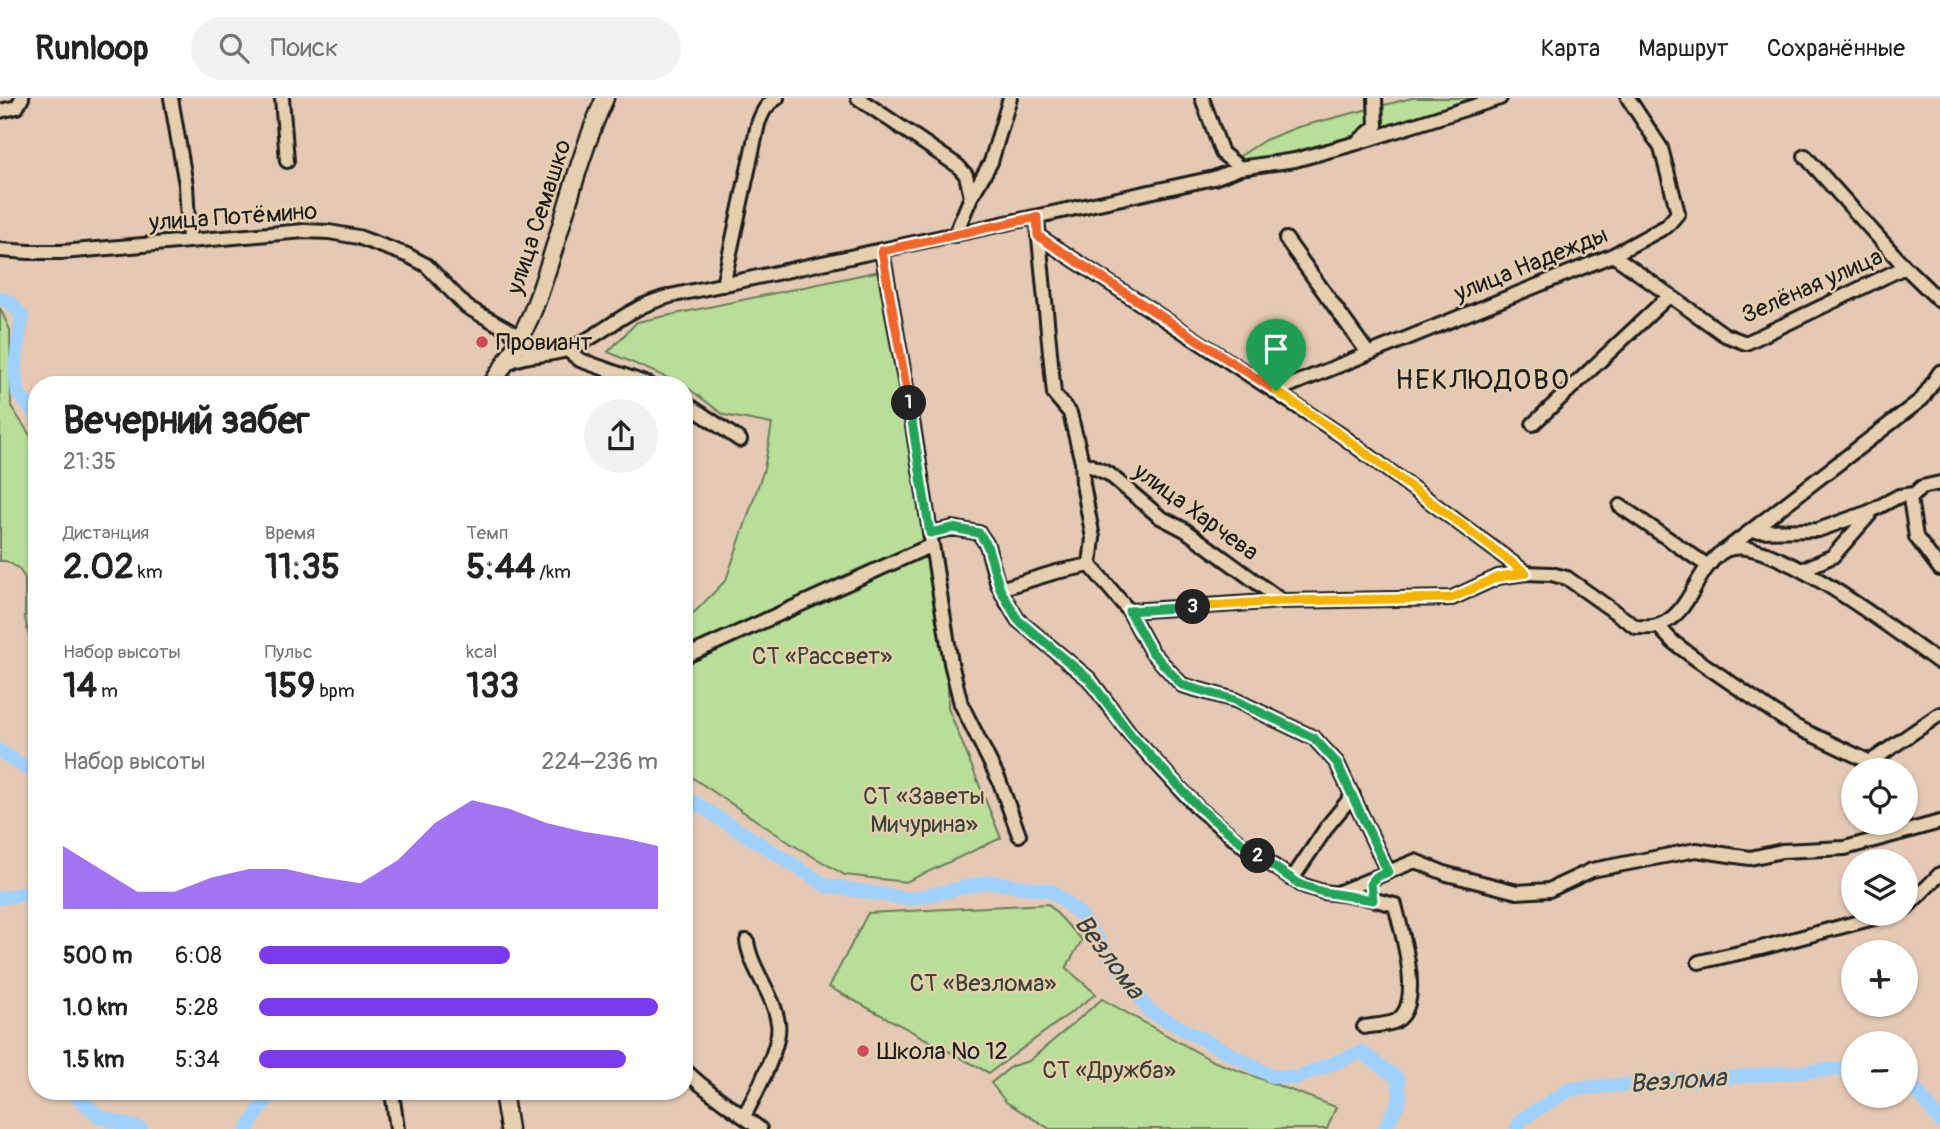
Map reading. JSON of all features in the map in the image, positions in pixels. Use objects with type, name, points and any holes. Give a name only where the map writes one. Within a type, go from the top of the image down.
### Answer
[{"type":"main road","name":"улица Семашко","points":[[497,376],[521,337],[536,302],[578,164],[605,98]]},
{"type":"main road","points":[[504,1100],[509,1129]]},
{"type":"street","points":[[0,111],[17,107],[22,98]]},
{"type":"street","points":[[171,98],[186,185],[189,240]]},
{"type":"street","points":[[282,98],[287,161]]},
{"type":"street","points":[[723,285],[758,124],[769,103],[777,98]]},
{"type":"street","points":[[858,98],[958,166],[965,175],[971,197]]},
{"type":"street","points":[[956,235],[971,197],[991,162],[1010,98]]},
{"type":"street","points":[[1202,98],[1222,153],[1240,168]]},
{"type":"street","points":[[1357,142],[1376,126],[1375,98]]},
{"type":"street","name":"улица Надежды","points":[[1276,391],[1613,254],[1667,226],[1678,213],[1661,148],[1628,98]]},
{"type":"street","points":[[506,364],[522,355],[566,350],[651,302],[848,252],[882,251],[1214,178],[1240,168],[1295,160],[1496,99]]},
{"type":"street","name":"Зелёная улица","points":[[1613,254],[1725,335],[1746,343],[1905,267],[1805,156]]},
{"type":"street","points":[[1037,217],[1054,394],[1070,413],[1082,462],[1083,484],[1093,538],[1090,565],[1129,611],[1151,651],[1182,685],[1235,700],[1314,738],[1337,763],[1353,795],[1382,874]]},
{"type":"street","name":"улица Потёмино","points":[[0,250],[62,252],[304,231],[329,232],[358,237],[426,265],[467,307],[521,337]]},
{"type":"street","points":[[1038,236],[1341,435],[1526,573]]},
{"type":"street","points":[[1286,239],[1368,353]]},
{"type":"street","points":[[882,251],[951,663],[961,704],[999,780],[1019,835]]},
{"type":"street","points":[[1905,267],[1940,301]]},
{"type":"street","points":[[1534,424],[1670,295]]},
{"type":"street","points":[[521,337],[531,355]]},
{"type":"street","points":[[566,350],[580,360],[625,376]]},
{"type":"street","points":[[1724,552],[1922,399],[1939,378]]},
{"type":"street","points":[[693,408],[740,440]]},
{"type":"street","name":"улица Харчева","points":[[1082,462],[1110,474],[1160,517],[1185,530],[1282,601]]},
{"type":"street","points":[[1940,482],[1922,487],[1910,498],[1916,537],[1940,569]]},
{"type":"street","points":[[1750,531],[1818,530],[1873,510],[1899,496],[1914,494]]},
{"type":"street","points":[[1620,506],[1708,566]]},
{"type":"street","points":[[1802,570],[1833,556],[1873,510]]},
{"type":"street","points":[[693,653],[953,528],[979,533],[987,545],[1000,589],[1018,620],[1089,679],[1131,735],[1198,807],[1245,847],[1293,879],[1315,890],[1395,905],[1412,973],[1406,1010],[1396,1021],[1364,1027]]},
{"type":"street","points":[[1129,611],[1282,601],[1452,598],[1498,577],[1551,573],[1567,578],[1636,628],[1658,626],[1681,611],[1715,556],[1731,548],[1752,549],[1820,580],[1940,663]]},
{"type":"street","points":[[1000,589],[1090,565]]},
{"type":"street","points":[[1658,626],[1673,642],[1696,659],[1794,726],[1870,762],[1940,714]]},
{"type":"street","points":[[1293,879],[1329,824],[1353,795]]},
{"type":"street","points":[[1336,893],[1415,861],[1447,874],[1517,892],[1549,890],[1592,870],[1696,850],[1750,858],[1782,851],[1845,848],[1940,822]]},
{"type":"street","points":[[1373,900],[1371,883],[1382,874]]},
{"type":"street","points":[[1918,896],[1940,874]]},
{"type":"street","points":[[1699,962],[1844,926]]},
{"type":"street","points":[[744,1116],[778,1039],[778,1023],[753,964],[747,941]]},
{"type":"street","points":[[693,1077],[760,1129]]},
{"type":"street","points":[[393,1100],[397,1129]]},
{"type":"green space","points":[[1412,98],[1488,98],[1282,158],[1240,168],[1234,160],[1265,140],[1298,127]]},
{"type":"green space","name":"СТ «Рассвет»","points":[[880,271],[948,671],[948,708],[1001,838],[906,882],[845,875],[793,845],[693,778],[693,614],[726,580],[764,469],[772,424],[724,415],[693,392],[693,376],[663,376],[608,352],[637,322]]},
{"type":"green space","points":[[0,308],[10,330],[11,406],[28,432],[28,632],[25,618],[25,578],[18,568],[6,561],[0,561]]},
{"type":"green space","name":"СТ «Везлома»","points":[[1048,904],[1082,940],[1066,968],[1096,994],[989,1073],[829,987],[868,913]]},
{"type":"green space","name":"СТ «Дружба»","points":[[1102,999],[1213,1061],[1336,1107],[1327,1129],[1050,1129],[1006,1102],[991,1083],[1012,1066],[1029,1061]]},
{"type":"waterway","name":"Везлома","points":[[0,298],[11,303],[22,316],[15,368],[18,394],[28,405]]},
{"type":"waterway","name":"Везлома","points":[[0,751],[28,769]]},
{"type":"waterway","name":"Везлома","points":[[693,802],[827,886],[911,899],[989,882],[1051,891],[1079,913],[1149,1011],[1272,1076],[1296,1078],[1362,1052],[1398,1079],[1400,1099],[1385,1129]]},
{"type":"waterway","name":"Везлома","points":[[0,898],[28,895]]},
{"type":"waterway","name":"Везлома","points":[[1517,1129],[1522,1119],[1571,1089],[1841,1069]]},
{"type":"waterway","name":"Везлома","points":[[1918,1093],[1940,1121]]},
{"type":"waterway","name":"Везлома","points":[[81,1100],[100,1117],[141,1129]]},
{"type":"waterway","name":"Везлома","points":[[247,1129],[267,1100]]},
{"type":"place","name":"Провиант","points":[[482,342]]},
{"type":"place","name":"Школа № 12","points":[[863,1051]]},
{"type":"district","name":"НЕКЛЮДОВО","points":[[1483,380]]},
{"type":"route","points":[[1037,217],[1038,236],[1276,391],[1341,435],[1526,573],[1498,577],[1452,598],[1282,601],[1129,611],[1151,651],[1182,685],[1235,700],[1314,738],[1337,763],[1388,872],[1376,877],[1371,883],[1373,900],[1323,892],[1301,885],[1216,824],[1172,781],[1131,735],[1089,679],[1018,620],[997,582],[983,537],[972,530],[953,528],[930,533],[882,251],[1037,217]]},
{"type":"park label","name":"СТ «Заветы Мичурина»","points":[[924,810]]}]
